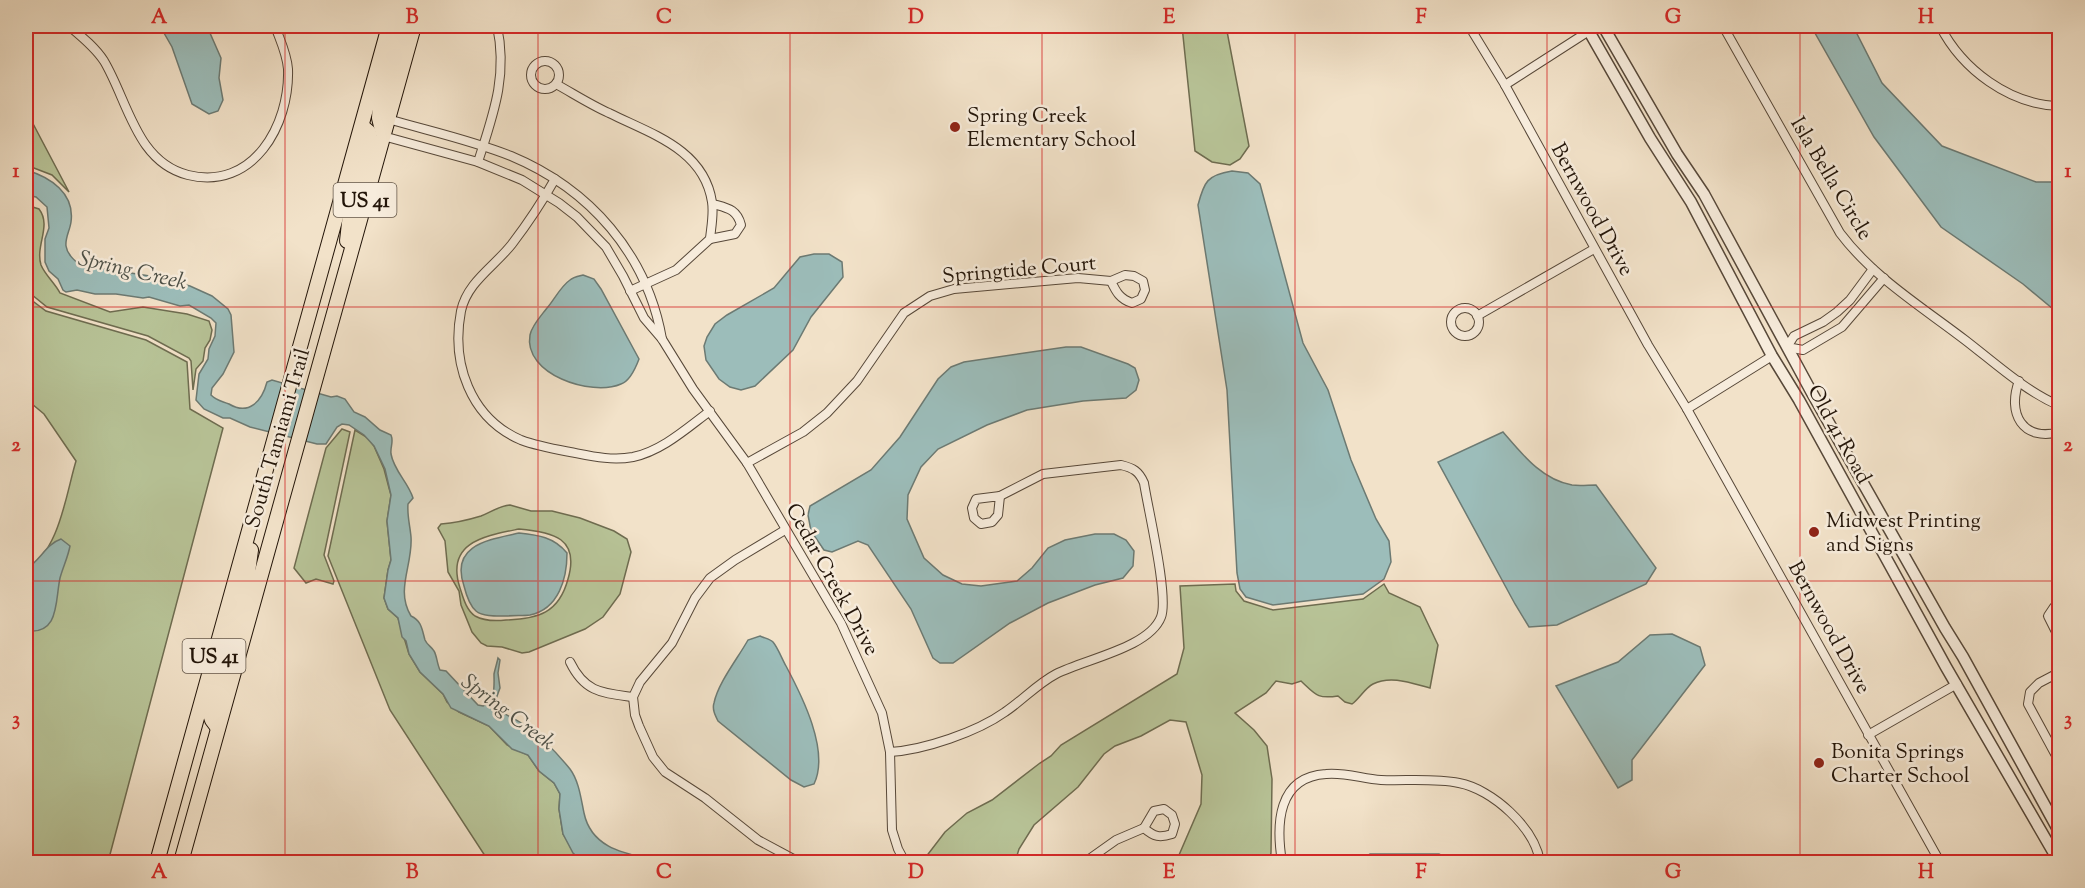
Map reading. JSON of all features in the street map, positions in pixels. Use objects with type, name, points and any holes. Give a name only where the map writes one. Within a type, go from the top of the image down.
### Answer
[{"type":"main road","name":"South Tamiami Trail","points":[[157,862],[389,26]]},
{"type":"main road","points":[[383,136],[379,118],[380,102],[402,26]]},
{"type":"main road","name":"South Tamiami Trail","points":[[181,862],[414,26]]},
{"type":"main road","points":[[345,273],[350,214],[369,140],[369,132],[362,126]]},
{"type":"main road","points":[[218,728],[210,714],[247,580],[257,503]]},
{"type":"street","points":[[69,26],[86,40],[102,59],[137,130],[158,160],[178,172],[210,177],[230,173],[248,164],[271,140],[282,107],[288,77],[286,56],[275,26]]},
{"type":"street","points":[[478,162],[493,114],[501,76],[501,48],[497,26]]},
{"type":"street","name":"Bernwood Drive","points":[[1469,26],[1505,85],[1594,249],[1687,410],[1940,862]]},
{"type":"street","name":"Old 41 Road","points":[[1604,26],[1677,154],[1704,194],[1787,347],[2060,833]]},
{"type":"street","name":"Isla Bella Circle","points":[[1723,26],[1851,248],[1884,278],[2019,381],[2048,401],[2060,406]]},
{"type":"street","points":[[1940,26],[1948,41],[1969,66],[1991,82],[2015,96],[2033,102],[2060,106]]},
{"type":"street","points":[[1505,85],[1591,27]]},
{"type":"street","name":"Old 41 Road","points":[[1591,27],[1650,138],[1691,202],[1772,356],[2059,862]]},
{"type":"street","points":[[556,84],[683,151],[704,176],[713,204],[710,239]]},
{"type":"street","name":"Cedar Creek Drive","points":[[388,119],[483,146],[531,165],[580,197],[611,227],[636,262],[659,319],[662,339]]},
{"type":"street","name":"Cedar Creek Drive","points":[[383,136],[478,162],[509,174],[546,194],[577,217],[612,256],[644,318],[662,339],[674,360],[747,463],[841,623],[878,702],[890,752],[891,819],[901,862]]},
{"type":"street","points":[[555,179],[512,244],[479,279],[465,298],[458,333],[459,357],[464,380],[474,399],[495,422],[522,440],[609,459],[634,457],[655,449],[710,411]]},
{"type":"street","points":[[630,291],[676,270],[710,239],[735,234],[741,225],[738,215],[731,209],[713,204]]},
{"type":"street","points":[[1477,316],[1594,249]]},
{"type":"street","points":[[1687,410],[1787,347],[1794,336],[1823,322],[1837,312],[1850,300],[1873,269]]},
{"type":"street","name":"Springtide Court","points":[[747,463],[803,432],[827,413],[857,381],[904,313],[930,296],[954,290],[1078,278],[1111,281]]},
{"type":"street","points":[[1787,347],[1803,350],[1842,327],[1884,278]]},
{"type":"street","points":[[2019,381],[2014,406],[2021,423],[2043,434],[2060,432]]},
{"type":"street","points":[[890,752],[916,749],[984,724],[1003,714],[1055,674],[1144,639],[1158,624],[1162,615],[1164,596],[1144,483],[1139,473],[1131,467],[1121,465],[1053,471],[1032,478],[1000,496]]},
{"type":"street","points":[[785,530],[710,578],[695,598],[672,643],[640,682],[633,697],[634,714],[639,726],[653,757],[665,772],[712,803],[758,840],[799,862]]},
{"type":"street","points":[[2060,605],[2054,607],[2048,616],[2060,640]]},
{"type":"street","points":[[570,662],[575,673],[601,693],[633,697]]},
{"type":"street","points":[[2060,672],[2030,692],[2028,704],[2060,763]]},
{"type":"street","points":[[1868,735],[1972,675]]},
{"type":"street","points":[[1282,862],[1279,823],[1283,803],[1297,786],[1315,776],[1325,774],[1377,779],[1449,781],[1468,785],[1487,795],[1521,822],[1533,839],[1540,862]]},
{"type":"street","points":[[1085,862],[1116,840],[1144,828]]},
{"type":"green space","points":[[1182,26],[1226,26],[1249,146],[1240,159],[1230,165],[1212,162],[1195,151]]},
{"type":"green space","points":[[26,116],[30,118],[69,192],[52,175],[26,165]]},
{"type":"green space","points":[[26,205],[39,209],[43,215],[41,265],[60,293],[110,312],[143,307],[187,314],[209,321],[212,330],[210,340],[205,348],[203,361],[196,369],[193,390],[189,358],[148,336],[47,307],[26,290]]},
{"type":"green space","points":[[26,296],[46,311],[146,340],[187,362],[190,409],[223,428],[108,862],[26,862],[26,569],[37,561],[54,536],[76,461],[44,414],[26,399]]},
{"type":"green space","points":[[342,429],[350,432],[324,555],[334,581],[333,584],[316,579],[306,583],[294,568],[326,448]]},
{"type":"green space","points":[[355,430],[368,438],[374,446],[384,469],[391,495],[387,521],[391,560],[384,598],[388,609],[398,618],[409,654],[420,672],[443,694],[447,702],[459,712],[489,726],[507,745],[528,755],[539,771],[554,783],[560,794],[559,809],[563,834],[583,862],[489,862],[390,710],[328,556]]},
{"type":"green space","points":[[510,505],[531,511],[552,511],[580,518],[614,531],[627,539],[631,552],[620,594],[603,617],[585,629],[522,653],[502,647],[487,646],[481,643],[472,632],[461,605],[459,591],[448,572],[445,541],[438,528],[441,524],[481,516]],"holes":[[[519,529],[553,535],[567,546],[571,565],[559,600],[546,612],[528,618],[495,620],[475,616],[465,603],[460,588],[457,573],[458,560],[471,544],[493,535]]]},
{"type":"green space","points":[[1235,584],[1236,591],[1244,601],[1273,610],[1363,599],[1384,584],[1389,593],[1420,607],[1438,645],[1430,688],[1401,681],[1380,681],[1370,686],[1352,704],[1338,696],[1317,695],[1301,681],[1292,684],[1276,681],[1266,693],[1235,713],[1254,730],[1267,746],[1272,779],[1269,862],[1176,862],[1201,804],[1202,775],[1186,722],[1170,720],[1141,736],[1115,746],[1104,754],[1078,787],[1034,825],[1019,849],[1015,862],[922,862],[945,832],[967,813],[992,800],[1051,756],[1061,745],[1177,674],[1184,648],[1180,586]]},
{"type":"water","points":[[160,26],[214,26],[210,33],[221,58],[219,78],[223,100],[218,111],[209,114],[192,104],[172,47]]},
{"type":"water","points":[[1811,26],[1853,26],[1882,83],[1942,146],[2036,182],[2059,182],[2059,314],[2023,284],[1941,227],[1874,137]]},
{"type":"water","points":[[26,170],[52,182],[65,195],[71,212],[66,246],[69,254],[80,265],[156,277],[190,286],[212,296],[228,309],[231,315],[234,352],[223,374],[212,388],[211,395],[217,400],[243,408],[254,405],[262,395],[267,382],[272,380],[345,399],[354,412],[391,435],[393,460],[413,498],[408,504],[411,547],[404,587],[406,606],[411,616],[419,623],[426,642],[435,653],[440,670],[446,671],[478,705],[483,706],[492,696],[498,658],[500,660],[498,673],[500,688],[495,707],[536,734],[570,769],[578,785],[588,826],[595,836],[614,849],[661,862],[583,862],[573,853],[563,834],[559,809],[560,794],[554,783],[539,771],[528,755],[512,749],[489,726],[451,708],[443,694],[420,672],[402,637],[398,618],[388,609],[384,598],[391,560],[387,521],[391,495],[385,469],[374,446],[364,435],[349,425],[342,424],[337,427],[326,444],[317,444],[250,427],[204,409],[196,400],[199,374],[208,359],[209,349],[215,336],[216,323],[189,305],[180,306],[149,297],[63,290],[45,262],[45,239],[49,228],[47,207],[36,197],[26,195]]},
{"type":"water","points":[[1232,171],[1248,173],[1260,184],[1303,343],[1328,390],[1351,460],[1376,519],[1389,541],[1391,562],[1384,579],[1363,594],[1273,605],[1246,597],[1240,589],[1237,573],[1227,390],[1198,205],[1205,185],[1212,177]]},
{"type":"water","points":[[829,254],[842,262],[843,277],[811,317],[793,350],[755,386],[741,390],[730,387],[719,379],[706,360],[704,346],[715,324],[774,288],[800,257]]},
{"type":"water","points":[[583,275],[594,279],[601,289],[639,359],[630,377],[621,384],[593,387],[562,379],[537,361],[531,349],[530,335],[537,321],[567,283]]},
{"type":"water","points":[[1066,347],[1081,347],[1135,368],[1139,380],[1136,390],[1126,398],[1083,401],[1027,410],[987,425],[938,449],[921,467],[908,495],[907,519],[924,558],[943,575],[962,584],[981,586],[1017,581],[1032,568],[1048,548],[1065,540],[1095,534],[1114,534],[1126,540],[1134,551],[1133,566],[1123,578],[1095,585],[1048,603],[1010,623],[953,663],[940,663],[933,658],[911,609],[868,545],[858,541],[832,552],[824,550],[811,531],[808,515],[810,506],[871,470],[900,437],[938,379],[951,367],[964,362]]},
{"type":"water","points":[[1503,432],[1533,465],[1551,478],[1572,485],[1596,485],[1656,568],[1646,584],[1557,625],[1529,627],[1438,462]]},
{"type":"water","points":[[519,533],[551,540],[567,553],[563,582],[559,591],[548,606],[530,615],[495,616],[479,613],[471,606],[467,596],[461,572],[462,561],[467,553],[484,542]]},
{"type":"water","points":[[61,539],[70,546],[60,578],[54,615],[45,628],[26,631],[26,569],[51,545]]},
{"type":"water","points":[[1672,634],[1700,647],[1705,665],[1632,760],[1632,780],[1618,788],[1556,686],[1618,662],[1650,635]]},
{"type":"water","points":[[760,636],[772,641],[777,647],[812,724],[819,756],[814,784],[804,787],[791,780],[718,721],[715,714],[713,708],[716,695],[724,679],[748,640]]},
{"type":"water","points":[[1370,854],[1439,854],[1456,862],[1358,862]]},
{"type":"place","name":"Spring Creek Elementary School","points":[[955,127]]},
{"type":"place","name":"Midwest Printing and Signs","points":[[1814,532]]},
{"type":"place","name":"Bonita Springs Charter School","points":[[1819,763]]},
{"type":"water label","name":"Spring Creek","points":[[133,269]]},
{"type":"water label","name":"Spring Creek","points":[[509,711]]}]
